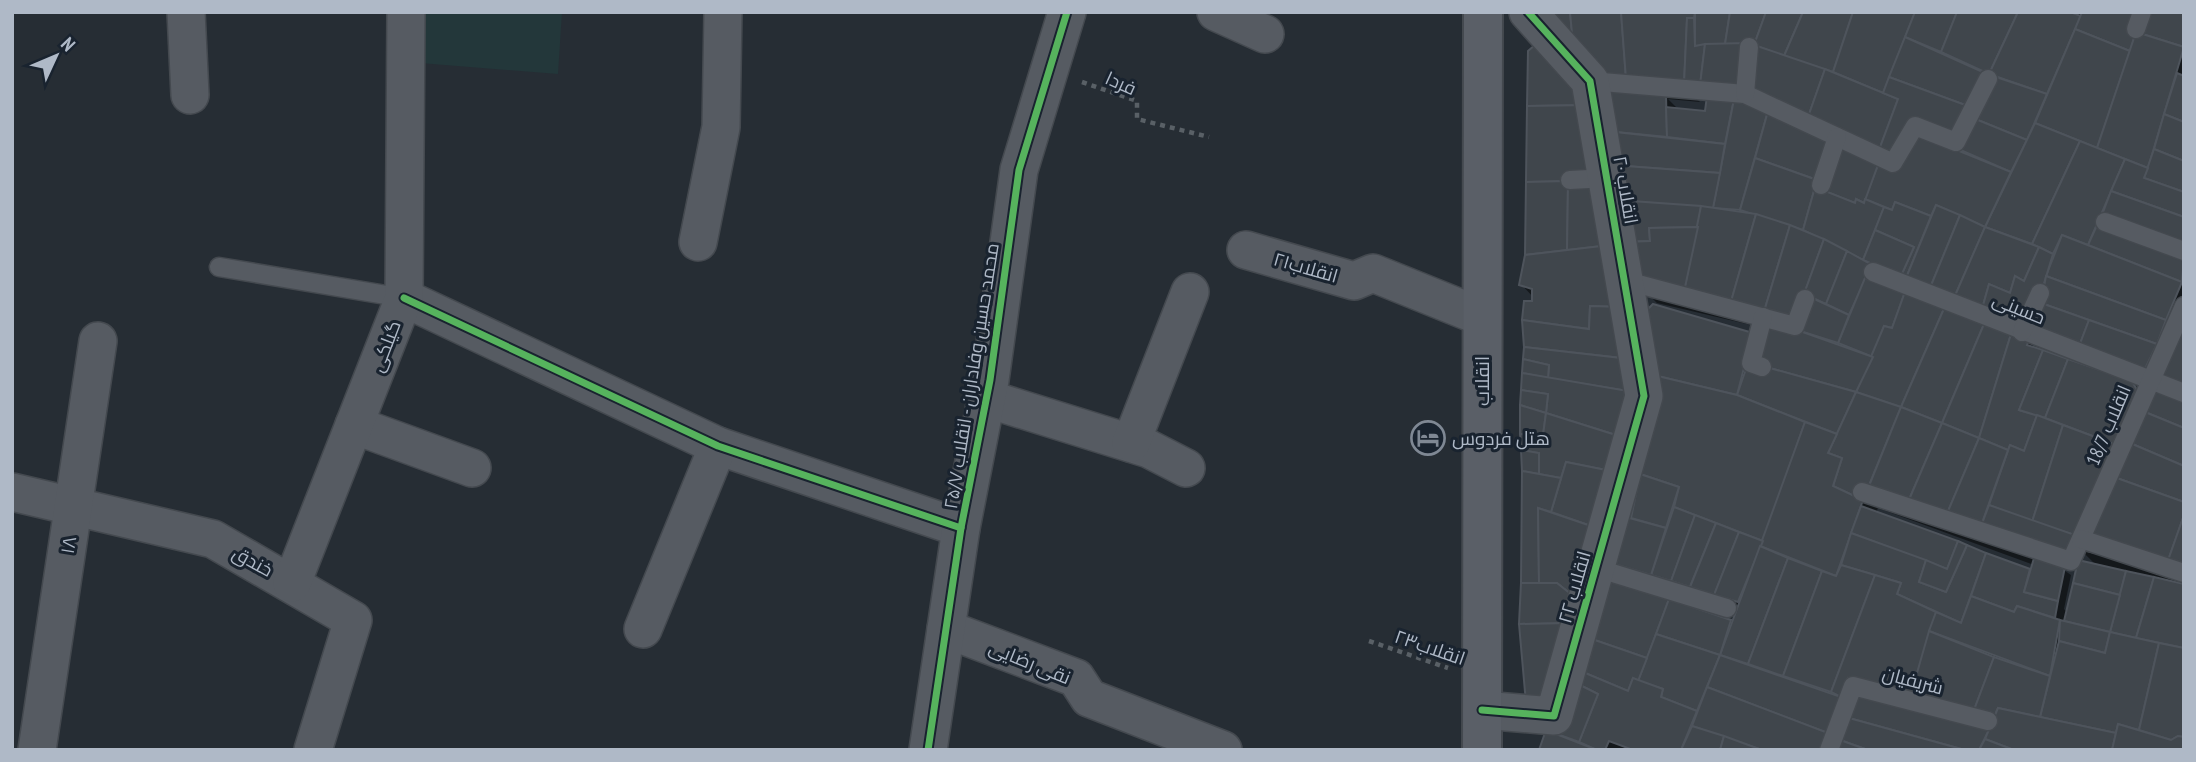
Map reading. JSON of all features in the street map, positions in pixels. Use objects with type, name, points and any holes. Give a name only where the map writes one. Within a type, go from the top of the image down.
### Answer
[{"type":"main road","name":"انقلاب","points":[[1482,750],[1483,12]]},
{"type":"street","points":[[187,12],[190,95]]},
{"type":"street","name":"گیلکی","points":[[292,583],[404,298],[406,12]]},
{"type":"street","points":[[698,242],[721,127],[723,12]]},
{"type":"street","name":"محمد حسین وفاداران - انقلاب ۲۵/۷","points":[[928,750],[961,528],[985,398],[1020,170],[1066,12]]},
{"type":"street","points":[[1216,12],[1265,34]]},
{"type":"street","points":[[1528,12],[1590,81]]},
{"type":"street","name":"انقلاب ۲۰","points":[[1590,81],[1627,282],[1644,396]]},
{"type":"street","name":"انقلاب۲۱","points":[[1246,250],[1354,281],[1373,273],[1482,317]]},
{"type":"street","points":[[1131,443],[1190,292]]},
{"type":"street","points":[[404,298],[718,446],[961,528]]},
{"type":"street","name":"۱۸","points":[[37,750],[99,341]]},
{"type":"street","name":"انقلاب ۲۲","points":[[1482,695],[1554,716],[1644,396]]},
{"type":"street","points":[[985,398],[1131,443],[1186,468]]},
{"type":"street","points":[[354,425],[472,468]]},
{"type":"street","points":[[643,629],[718,446]]},
{"type":"street","name":"خندق","points":[[12,492],[214,538],[354,620],[313,750]]},
{"type":"street","name":"نقی رضایی","points":[[946,629],[1076,678],[1088,698],[1223,750]]},
{"type":"lane","points":[[1745,94],[1749,47]]},
{"type":"lane","points":[[1590,81],[1745,94],[1893,163],[1915,126],[1956,142],[1988,79]]},
{"type":"lane","points":[[1821,185],[1837,137]]},
{"type":"lane","points":[[1570,180],[1607,178]]},
{"type":"lane","points":[[2105,222],[2184,251]]},
{"type":"lane","points":[[219,267],[404,298]]},
{"type":"lane","name":"حسینی","points":[[1873,272],[2184,393]]},
{"type":"lane","points":[[1627,282],[1795,326],[1805,299]]},
{"type":"lane","points":[[2022,332],[2040,293]]},
{"type":"lane","name":"انقلاب 18/7","points":[[1862,492],[2071,561],[2184,306]]},
{"type":"lane","points":[[1762,367],[1751,363],[1763,317]]},
{"type":"lane","points":[[2081,539],[2184,573]]},
{"type":"lane","points":[[1596,568],[1727,608]]},
{"type":"lane","name":"شریفیان","points":[[1829,750],[1853,686],[1989,721]]},
{"type":"green space","points":[[425,12],[562,12],[558,74],[420,63]]},
{"type":"building","points":[[1543,12],[1570,12],[1574,55]]},
{"type":"building","points":[[1570,12],[1621,12],[1626,79],[1602,77],[1574,55]]},
{"type":"building","points":[[1621,12],[1695,12],[1694,18],[1687,18],[1684,84],[1626,79]]},
{"type":"building","points":[[1695,12],[1730,12],[1725,44],[1695,46]]},
{"type":"building","points":[[1730,12],[1766,12],[1754,45],[1725,44]]},
{"type":"building","points":[[1766,12],[1803,12],[1784,56],[1754,45]]},
{"type":"building","points":[[1803,12],[1853,12],[1833,72],[1784,56]]},
{"type":"building","points":[[1853,12],[1915,12],[1883,93],[1833,72]]},
{"type":"building","points":[[1915,12],[1957,12],[1941,52],[1905,37]]},
{"type":"building","points":[[1957,12],[2018,12],[1989,74],[1941,52]]},
{"type":"building","points":[[2018,12],[2070,12],[2081,16],[2047,94],[1989,74]]},
{"type":"building","points":[[2082,12],[2137,12],[2136,32],[2130,51],[2075,29]]},
{"type":"building","points":[[2147,12],[2184,12],[2184,47],[2139,33]]},
{"type":"building","points":[[1687,18],[1694,18],[1695,46],[1705,44],[1700,85],[1684,84]]},
{"type":"building","points":[[2075,29],[2130,51],[2097,148],[2035,123]]},
{"type":"building","points":[[2136,32],[2184,47],[2148,168],[2097,148]]},
{"type":"building","points":[[1905,37],[1985,73],[1968,106],[1889,77]]},
{"type":"building","points":[[1542,39],[1590,105],[1527,106],[1528,51]]},
{"type":"building","points":[[1746,43],[1740,89],[1700,85],[1705,44]]},
{"type":"building","points":[[1754,45],[1825,69],[1808,117],[1753,91],[1756,75],[1750,73]]},
{"type":"building","points":[[1825,69],[1898,99],[1879,150],[1808,117]]},
{"type":"building","points":[[2177,73],[2184,76],[2184,122],[2164,114]]},
{"type":"building","points":[[1993,76],[2047,94],[2027,140],[1973,118]]},
{"type":"building","points":[[1889,77],[1968,106],[1954,137],[1913,120],[1892,156],[1879,150],[1898,99],[1883,93]]},
{"type":"building","points":[[1598,86],[1635,88],[1635,94],[1666,95],[1667,137],[1606,131]]},
{"type":"building","points":[[1707,96],[1734,99],[1725,144],[1667,137],[1666,107],[1705,111]]},
{"type":"building","points":[[1734,99],[1768,111],[1740,210],[1713,208]]},
{"type":"building","points":[[1590,105],[1600,174],[1568,181],[1526,182],[1527,106]]},
{"type":"building","points":[[1768,111],[1830,138],[1817,180],[1755,158]]},
{"type":"building","points":[[2164,114],[2184,122],[2184,161],[2154,149]]},
{"type":"building","points":[[1973,118],[2027,140],[2011,172],[1958,149]]},
{"type":"building","points":[[2035,123],[2080,141],[2032,244],[1985,227]]},
{"type":"building","points":[[1606,131],[1725,144],[1720,173],[1612,165]]},
{"type":"building","points":[[1915,133],[2011,172],[1985,227],[1936,205],[1931,216],[1895,202],[1892,210],[1865,199],[1879,162]]},
{"type":"building","points":[[2080,141],[2125,159],[2088,245],[2062,235],[2053,254],[2032,244]]},
{"type":"building","points":[[1838,143],[1879,162],[1864,203],[1856,199],[1855,203],[1824,191]]},
{"type":"building","points":[[2154,149],[2184,161],[2184,192],[2144,178]]},
{"type":"building","points":[[1755,158],[1817,180],[1803,230],[1740,210]]},
{"type":"building","points":[[2125,159],[2148,168],[2144,178],[2184,192],[2184,217],[2111,191]]},
{"type":"building","points":[[1612,165],[1720,173],[1713,208],[1617,200]]},
{"type":"building","points":[[1568,181],[1567,250],[1525,255],[1526,182]]},
{"type":"building","points":[[1604,183],[1610,245],[1567,250],[1568,185]]},
{"type":"building","points":[[1815,187],[1855,203],[1856,199],[1864,203],[1865,199],[1884,207],[1863,260],[1803,230]]},
{"type":"building","points":[[2111,191],[2184,217],[2184,247],[2102,215]]},
{"type":"building","points":[[1617,200],[1701,206],[1698,227],[1649,228],[1650,241],[1623,242]]},
{"type":"building","points":[[1895,202],[1931,216],[1906,278],[1901,276],[1914,247],[1875,230],[1884,207],[1892,210]]},
{"type":"building","points":[[1936,205],[1960,215],[1930,288],[1906,278]]},
{"type":"building","points":[[1701,206],[1756,214],[1728,312],[1682,301]]},
{"type":"building","points":[[1756,214],[1790,225],[1763,315],[1728,312]]},
{"type":"building","points":[[1960,215],[1985,227],[1954,298],[1930,288]]},
{"type":"building","points":[[2098,223],[2184,255],[2182,282],[2088,245]]},
{"type":"building","points":[[1790,225],[1824,239],[1794,322],[1763,315]]},
{"type":"building","points":[[1698,227],[1682,301],[1642,290],[1623,242],[1650,241],[1649,228]]},
{"type":"building","points":[[1985,227],[2039,247],[2024,281],[2015,276],[2010,293],[1989,284],[1982,309],[1954,298]]},
{"type":"building","points":[[1875,230],[1914,247],[1901,276],[1863,260]]},
{"type":"building","points":[[2062,235],[2182,282],[2166,320],[2046,276]]},
{"type":"building","points":[[1824,239],[1847,251],[1826,304],[1804,294]]},
{"type":"building","points":[[1610,245],[1623,307],[1590,306],[1589,329],[1522,320],[1524,301],[1532,301],[1532,289],[1519,285],[1525,255]]},
{"type":"building","points":[[2039,247],[2053,254],[2042,290],[2021,325],[1982,309],[1989,284],[2010,293],[2015,276],[2024,281]]},
{"type":"building","points":[[1847,251],[1872,265],[1849,315],[1826,304]]},
{"type":"building","points":[[1867,273],[1906,289],[1892,328],[1884,326],[1873,357],[1838,343]]},
{"type":"building","points":[[2046,276],[2166,320],[2157,344],[2041,303]]},
{"type":"building","points":[[1906,289],[1946,304],[1901,407],[1856,392],[1884,326],[1892,328]]},
{"type":"building","points":[[1810,297],[1849,315],[1838,343],[1797,330]]},
{"type":"building","points":[[2041,303],[2089,320],[2078,349],[2029,330]]},
{"type":"building","points":[[1653,304],[1753,333],[1737,395],[1645,373],[1641,316]]},
{"type":"building","points":[[1946,304],[1984,324],[1942,423],[1901,407]]},
{"type":"building","points":[[1590,306],[1623,307],[1630,359],[1524,347],[1522,320],[1589,329]]},
{"type":"building","points":[[2089,320],[2157,344],[2143,373],[2078,349]]},
{"type":"building","points":[[2184,321],[2184,387],[2159,379]]},
{"type":"building","points":[[1763,324],[1797,330],[1873,357],[1856,392],[1766,367],[1755,360]]},
{"type":"building","points":[[1984,324],[2011,334],[1979,438],[1942,423]]},
{"type":"building","points":[[2011,334],[2029,340],[2027,345],[2043,350],[2019,410],[2037,415],[2024,451],[2010,445],[2008,450],[1979,438]]},
{"type":"building","points":[[1524,347],[1630,359],[1628,391],[1548,378],[1549,365],[1523,359]]},
{"type":"building","points":[[2043,350],[2068,359],[2045,418],[2019,410]]},
{"type":"building","points":[[1523,359],[1549,365],[1548,378],[1522,373]]},
{"type":"building","points":[[2068,359],[2132,381],[2137,390],[2114,444],[2045,418]]},
{"type":"building","points":[[1747,366],[1766,367],[1856,392],[1837,434],[1737,395]]},
{"type":"building","points":[[1522,373],[1628,391],[1619,436],[1546,413],[1548,394],[1521,390]]},
{"type":"building","points":[[1645,373],[1737,395],[1805,422],[1763,541],[1674,507],[1679,487],[1640,474]]},
{"type":"building","points":[[2157,388],[2184,397],[2184,428],[2145,412]]},
{"type":"building","points":[[1521,390],[1548,394],[1546,413],[1520,405]]},
{"type":"building","points":[[1856,392],[1901,407],[1863,500],[1833,486],[1842,458],[1828,453]]},
{"type":"building","points":[[1520,405],[1546,413],[1543,435],[1520,434]]},
{"type":"building","points":[[1901,407],[1942,423],[1905,509],[1865,496]]},
{"type":"building","points":[[2145,412],[2184,428],[2184,466],[2130,443]]},
{"type":"building","points":[[1546,413],[1619,436],[1611,471],[1566,462],[1561,478],[1539,474],[1539,453],[1521,450],[1520,434],[1543,435]]},
{"type":"building","points":[[2037,415],[2063,425],[2032,522],[1989,505],[2010,445],[2024,451]]},
{"type":"building","points":[[1805,422],[1837,434],[1828,453],[1842,458],[1833,486],[1863,500],[1836,576],[1760,546]]},
{"type":"building","points":[[1942,423],[1979,438],[1943,523],[1905,509]]},
{"type":"building","points":[[2063,425],[2114,444],[2075,535],[2032,522]]},
{"type":"building","points":[[1979,438],[2008,450],[1977,537],[1943,523]]},
{"type":"building","points":[[2130,443],[2184,466],[2184,502],[2114,477]]},
{"type":"building","points":[[1521,450],[1539,453],[1539,474],[1522,471]]},
{"type":"building","points":[[1566,462],[1611,471],[1594,527],[1551,512]]},
{"type":"building","points":[[1522,471],[1561,478],[1551,512],[1538,508],[1539,583],[1521,583]]},
{"type":"building","points":[[1640,474],[1679,487],[1666,528],[1631,518]]},
{"type":"building","points":[[2114,477],[2184,502],[2184,515],[2165,569],[2078,549]]},
{"type":"building","points":[[1989,505],[2075,535],[2066,555],[1977,537]]},
{"type":"building","points":[[1861,506],[1958,541],[1947,569],[1851,533]]},
{"type":"building","points":[[1674,507],[1695,515],[1671,581],[1651,575]]},
{"type":"building","points":[[1538,508],[1594,527],[1572,595],[1557,583],[1539,583]]},
{"type":"building","points":[[1695,515],[1716,523],[1690,587],[1671,581]]},
{"type":"building","points":[[2184,515],[2184,573],[2165,569]]},
{"type":"building","points":[[1622,516],[1666,528],[1651,575],[1607,562]]},
{"type":"building","points":[[1716,523],[1739,532],[1714,595],[1690,587]]},
{"type":"building","points":[[1739,532],[1763,541],[1738,602],[1714,595]]},
{"type":"building","points":[[1851,533],[1926,560],[1919,582],[1946,592],[1967,545],[1986,553],[1961,623],[1897,594],[1901,583],[1841,565]]},
{"type":"building","points":[[1958,541],[1967,545],[1946,592],[1919,582],[1926,560],[1947,569]]},
{"type":"building","points":[[1760,546],[1788,558],[1748,664],[1720,655]]},
{"type":"building","points":[[1986,553],[2030,569],[2024,592],[2058,601],[2055,618],[2017,606],[2014,612],[1971,596]]},
{"type":"building","points":[[1788,558],[1822,571],[1783,676],[1748,664]]},
{"type":"building","points":[[2034,558],[2065,567],[2058,601],[2024,592]]},
{"type":"building","points":[[2078,560],[2126,571],[2120,595],[2073,583]]},
{"type":"building","points":[[1841,565],[1875,575],[1831,692],[1783,676],[1822,571],[1836,576]]},
{"type":"building","points":[[2126,571],[2154,577],[2136,638],[2110,632]]},
{"type":"building","points":[[1875,575],[1901,583],[1897,594],[1936,612],[1911,694],[1848,678],[1841,697],[1831,692]]},
{"type":"building","points":[[1602,576],[1669,599],[1647,658],[1586,637]]},
{"type":"building","points":[[2154,577],[2184,584],[2184,648],[2136,638]]},
{"type":"building","points":[[1521,583],[1557,583],[1572,595],[1570,623],[1519,624]]},
{"type":"building","points":[[2073,583],[2120,595],[2110,632],[2064,621]]},
{"type":"building","points":[[1971,596],[2014,612],[2017,606],[2060,620],[2050,676],[1929,631],[1936,612],[1961,623]]},
{"type":"building","points":[[1669,599],[1731,620],[1720,655],[1656,634]]},
{"type":"building","points":[[2060,620],[2110,632],[2105,653],[2059,641]]},
{"type":"building","points":[[1570,623],[1541,705],[1526,703],[1519,624]]},
{"type":"building","points":[[1929,631],[1994,657],[1974,710],[1911,694]]},
{"type":"building","points":[[2110,632],[2159,643],[2139,730],[2118,724],[2116,733],[2040,717],[2059,641],[2105,653]]},
{"type":"building","points":[[1656,634],[1720,655],[1697,711],[1661,697],[1663,689],[1638,681]]},
{"type":"building","points":[[1586,637],[1647,658],[1638,681],[1633,678],[1628,691],[1578,670]]},
{"type":"building","points":[[2159,643],[2184,648],[2184,737],[2178,736],[2171,740],[2139,730]]},
{"type":"building","points":[[1720,655],[1841,697],[1828,733],[1707,687]]},
{"type":"building","points":[[1994,657],[2050,676],[2040,717],[1998,708],[1995,715],[1974,710]]},
{"type":"building","points":[[1578,670],[1628,691],[1633,678],[1663,689],[1661,697],[1697,711],[1681,750],[1633,750],[1609,741],[1605,750],[1597,750],[1579,742],[1598,694],[1574,682]]},
{"type":"building","points":[[1574,682],[1598,694],[1579,742],[1546,730]]},
{"type":"building","points":[[1707,687],[1828,733],[1822,750],[1762,750],[1692,726]]},
{"type":"building","points":[[1864,694],[1990,728],[1979,750],[1965,750],[1849,718],[1856,699]]},
{"type":"building","points":[[1998,708],[2116,733],[2112,750],[2014,750],[1985,739]]},
{"type":"building","points":[[1849,718],[1965,750],[1868,750],[1840,740]]},
{"type":"building","points":[[2118,724],[2171,740],[2178,736],[2184,737],[2184,750],[2112,750]]},
{"type":"building","points":[[1692,726],[1724,736],[1720,750],[1681,750]]},
{"type":"building","points":[[1546,730],[1597,750],[1539,750]]},
{"type":"building","points":[[1724,736],[1762,750],[1720,750]]},
{"type":"building","points":[[1985,739],[2014,750],[1979,750]]},
{"type":"building","points":[[1840,740],[1868,750],[1837,750]]},
{"type":"cycle path","points":[[928,750],[961,528],[990,380],[1019,170],[1067,12]]},
{"type":"cycle path","points":[[1482,710],[1554,716],[1644,396],[1590,81],[1528,12]]},
{"type":"cycle path","points":[[404,298],[718,446],[961,528]]},
{"type":"place","name":"هتل فردوس","points":[[1428,438]]}]
